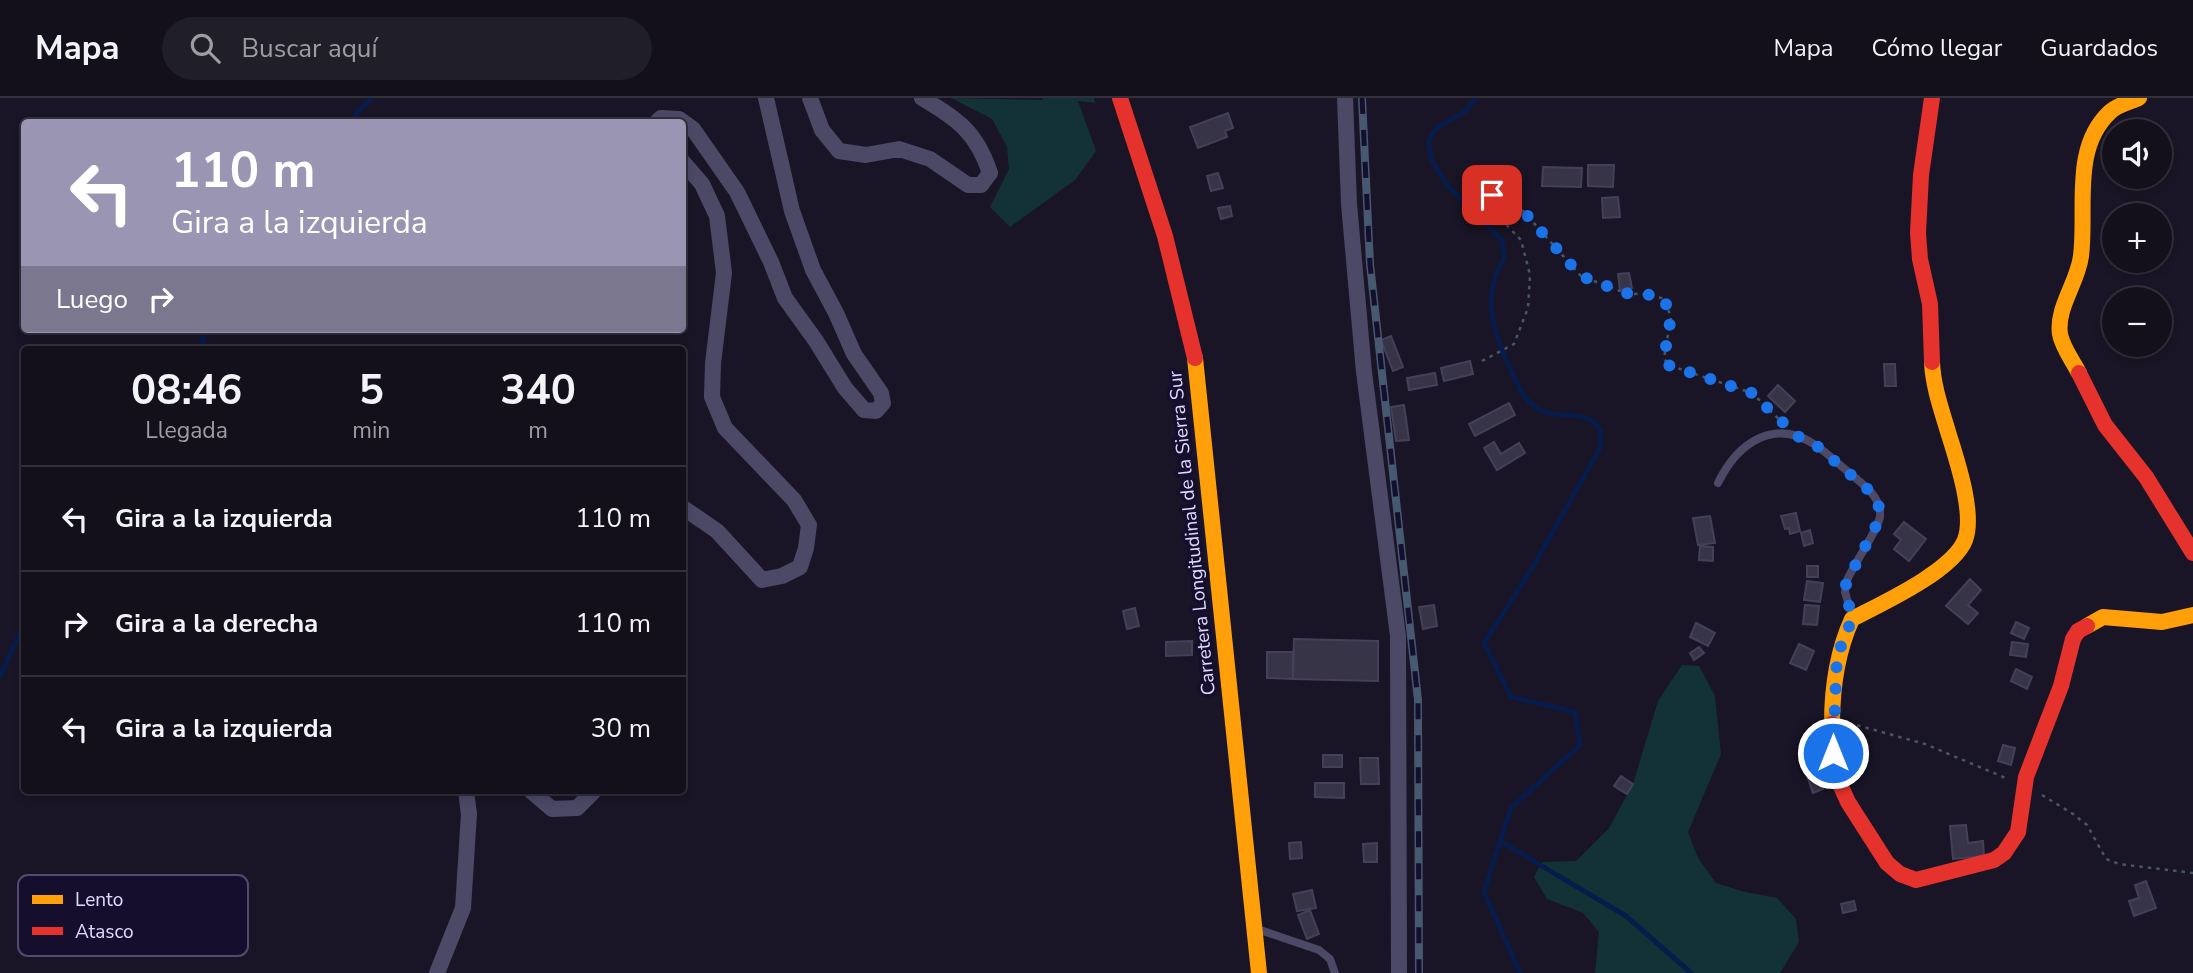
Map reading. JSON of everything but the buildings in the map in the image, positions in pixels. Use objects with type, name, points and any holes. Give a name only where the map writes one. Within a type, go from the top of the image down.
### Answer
[{"type":"main road","name":"Carretera Longitudinal de la Sierra Sur","points":[[1120,98],[1163,226],[1183,300],[1198,376],[1259,973]]},
{"type":"main road","points":[[1932,98],[1922,167],[1919,256],[1930,304],[1934,387],[1961,481],[1967,518],[1966,535],[1958,551],[1931,574],[1898,596],[1852,619],[1837,656],[1833,753],[1840,784],[1874,845],[1897,873],[1916,880],[1994,860],[2004,853],[2018,832],[2026,776],[2061,686],[2073,639],[2078,631],[2103,617],[2162,622],[2193,615]]},
{"type":"main road","points":[[2139,98],[2112,110],[2101,122],[2090,144],[2083,177],[2081,258],[2060,322],[2060,336],[2105,425],[2146,477],[2193,552]]},
{"type":"street","points":[[686,124],[693,129],[737,192],[785,298],[845,388],[864,410],[876,411],[883,403],[881,393],[854,354],[809,258],[792,211],[766,98]]},
{"type":"street","points":[[810,98],[822,130],[839,151],[866,155],[899,149],[930,159],[968,185],[981,185],[990,173],[978,145],[958,120],[922,98]]},
{"type":"street","points":[[1345,98],[1349,204],[1364,372],[1398,636],[1399,973]]},
{"type":"street","points":[[660,119],[679,119]]},
{"type":"street","points":[[686,165],[702,184],[717,216],[724,272],[713,363],[712,397],[725,428],[794,500],[809,525],[800,567],[782,576],[762,580],[717,531],[686,510]]},
{"type":"street","points":[[437,973],[463,908],[469,814],[466,794]]},
{"type":"street","points":[[534,794],[552,809],[577,807],[593,794]]},
{"type":"lane","points":[[1718,483],[1734,457],[1755,440],[1766,434],[1783,433],[1797,436],[1817,446],[1871,492],[1878,502],[1880,515],[1846,583],[1852,619]]},
{"type":"lane","points":[[1255,928],[1319,950],[1330,959],[1335,973]]},
{"type":"path","points":[[1482,361],[1514,344],[1528,308],[1530,275],[1521,240],[1493,211],[1488,201],[1492,195],[1502,196],[1516,203],[1581,276],[1625,293],[1653,295],[1664,299],[1671,317],[1664,358],[1668,365],[1752,393],[1797,436]]},
{"type":"green space","points":[[951,98],[1094,98],[1095,103],[1078,101],[1096,151],[1075,180],[1010,227],[990,207],[1009,169],[1007,147],[992,119]]},
{"type":"green space","points":[[1682,665],[1699,666],[1715,696],[1721,754],[1688,832],[1698,858],[1716,883],[1777,898],[1796,919],[1799,942],[1780,973],[1595,973],[1599,932],[1583,913],[1547,899],[1534,877],[1542,862],[1576,861],[1609,828],[1633,784],[1658,701]]},
{"type":"waterway","points":[[354,119],[358,111],[372,98]]},
{"type":"waterway","points":[[1476,98],[1466,111],[1435,129],[1429,141],[1431,159],[1447,185],[1502,240],[1504,259],[1493,286],[1492,312],[1503,353],[1523,394],[1542,411],[1590,420],[1600,430],[1601,437],[1599,450],[1531,570],[1484,643],[1511,697],[1575,712],[1580,745],[1511,808],[1484,892],[1520,973]]},
{"type":"waterway","points":[[202,346],[204,333]]},
{"type":"waterway","points":[[0,677],[21,630]]},
{"type":"waterway","points":[[1500,841],[1626,916],[1691,973]]},
{"type":"railway","points":[[1362,98],[1370,264],[1418,700],[1419,973]]},
{"type":"traffic: slow","points":[[2079,373],[2063,344],[2060,324],[2081,256],[2085,161],[2098,127],[2110,112],[2139,98]]},
{"type":"traffic: slow","points":[[1195,358],[1259,973]]},
{"type":"traffic: slow","points":[[1832,724],[1836,670],[1852,619],[1932,575],[1958,552],[1965,540],[1968,516],[1964,488],[1938,399],[1932,362]]},
{"type":"traffic: slow","points":[[2087,626],[2103,617],[2162,622],[2193,615]]},
{"type":"traffic: jam","points":[[1120,98],[1165,236],[1195,358]]},
{"type":"traffic: jam","points":[[1932,98],[1921,175],[1918,233],[1920,259],[1930,304],[1932,362]]},
{"type":"traffic: jam","points":[[2079,373],[2105,425],[2146,477],[2193,553]]},
{"type":"traffic: jam","points":[[1832,724],[1835,764],[1848,802],[1887,863],[1900,874],[1916,880],[1994,860],[2004,853],[2018,832],[2026,777],[2061,686],[2073,639],[2078,631],[2087,626]]},
{"type":"route","points":[[1492,195],[1502,196],[1516,203],[1581,276],[1625,293],[1653,295],[1664,299],[1671,317],[1664,358],[1668,365],[1752,393],[1797,436],[1817,446],[1871,492],[1878,502],[1878,522],[1846,583],[1852,619],[1837,656],[1833,753]]}]
